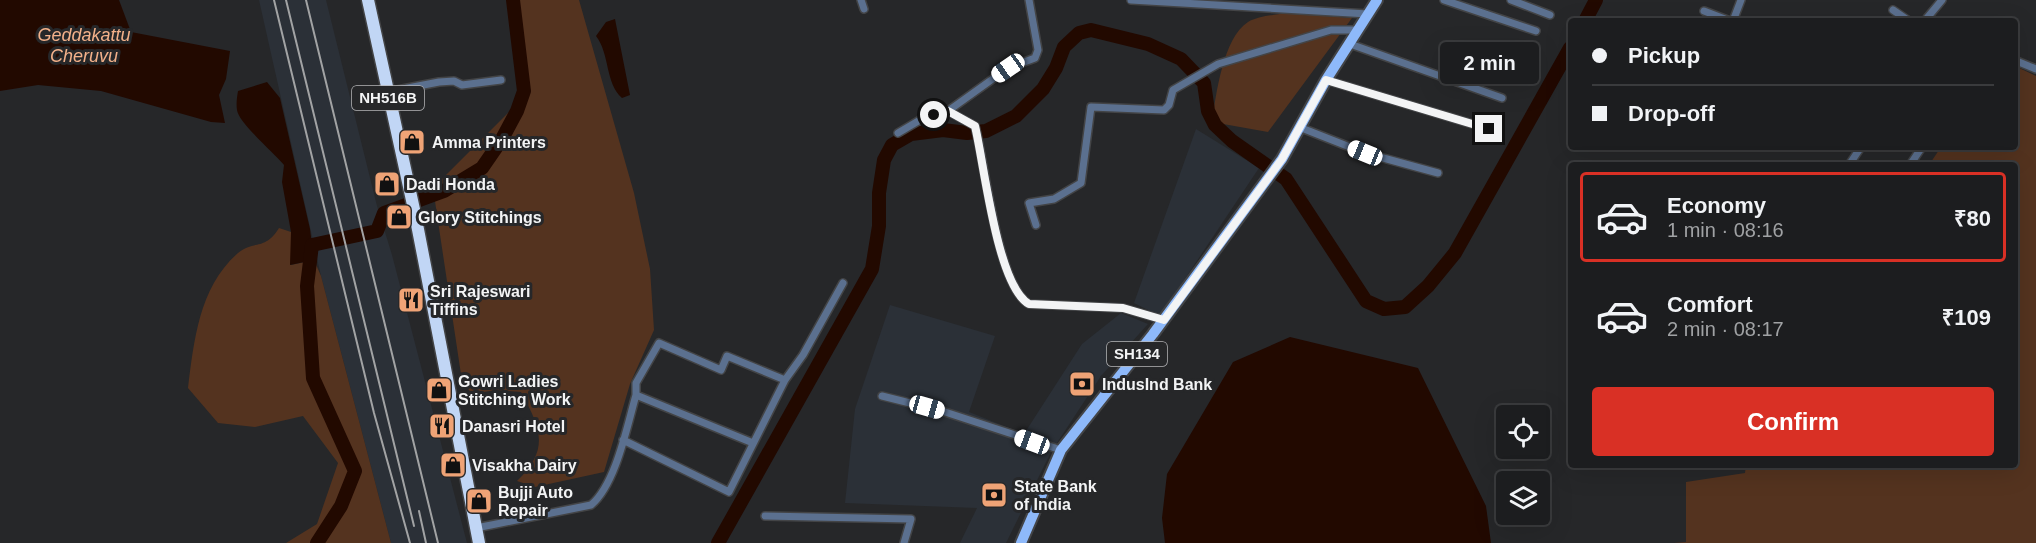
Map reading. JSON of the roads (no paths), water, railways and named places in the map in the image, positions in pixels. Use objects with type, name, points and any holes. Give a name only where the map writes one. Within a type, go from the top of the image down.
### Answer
[{"type":"highway","name":"NH516B","points":[[368,0],[415,214],[479,543]]},
{"type":"main road","name":"SH134","points":[[1021,543],[1060,450],[1164,320],[1282,159],[1326,80],[1377,0]]},
{"type":"street","points":[[861,0],[864,9]]},
{"type":"street","points":[[898,133],[920,120],[948,111],[1008,68],[1035,58],[1038,50],[1029,0]]},
{"type":"street","points":[[1131,0],[1247,5],[1368,14]]},
{"type":"street","points":[[1444,0],[1536,31]]},
{"type":"street","points":[[1511,0],[1550,15]]},
{"type":"street","points":[[1733,18],[1741,0]]},
{"type":"street","points":[[1927,18],[1942,0]]},
{"type":"street","points":[[1893,10],[1905,18]]},
{"type":"street","points":[[1704,11],[1724,18]]},
{"type":"street","points":[[1036,225],[1029,203],[1054,200],[1081,183],[1091,107],[1164,111],[1169,105],[1173,90],[1218,64],[1330,30],[1358,30]]},
{"type":"street","points":[[1350,44],[1502,98]]},
{"type":"street","points":[[2018,62],[2036,69]]},
{"type":"street","points":[[387,92],[439,82],[454,81],[462,85],[501,80]]},
{"type":"street","points":[[1326,80],[1489,129]]},
{"type":"street","points":[[948,111],[975,126],[987,194],[990,196],[1002,258],[1020,300],[1029,304],[1123,308],[1164,320]]},
{"type":"street","points":[[1299,127],[1365,153],[1438,173]]},
{"type":"street","points":[[623,440],[729,492],[785,380],[803,355],[843,283]]},
{"type":"street","points":[[476,528],[591,505],[600,497],[623,440],[636,395],[636,383],[659,343],[721,370],[727,356],[785,380]]},
{"type":"street","points":[[636,395],[753,443]]},
{"type":"street","points":[[882,396],[942,411],[1060,450]]},
{"type":"street","points":[[765,516],[911,519],[904,543]]},
{"type":"water","name":"Geddakattu Cheruvu","points":[[0,0],[119,0],[131,32],[230,51],[226,79],[219,95],[225,123],[211,122],[101,91],[38,85],[0,91]]},
{"type":"water","points":[[615,19],[630,95],[622,98],[613,85],[604,51],[596,36],[606,22]]},
{"type":"water","points":[[267,82],[280,98],[310,229],[314,260],[290,265],[291,232],[282,182],[284,165],[243,122],[237,110],[238,91]]},
{"type":"water","points":[[1290,337],[1418,368],[1486,506],[1491,543],[1165,543],[1162,518],[1167,474],[1233,362]]},
{"type":"waterway","points":[[317,543],[341,506],[355,471],[313,378],[307,286],[312,245],[377,231],[384,213],[444,191],[482,168],[502,139],[517,111],[524,91],[513,0]]},
{"type":"waterway","points":[[1587,18],[1596,0]]},
{"type":"waterway","points":[[718,543],[872,269],[879,226],[879,193],[884,160],[892,145],[911,134],[943,130],[967,133],[986,131],[1016,116],[1043,89],[1056,68],[1064,47],[1079,33],[1091,30],[1148,44],[1181,59],[1204,83],[1208,111],[1215,125],[1232,141],[1286,179],[1366,301],[1384,309],[1405,307],[1428,286],[1455,253],[1568,52]]},
{"type":"railway","points":[[274,0],[374,413],[410,543]]},
{"type":"railway","points":[[286,0],[414,526]]},
{"type":"railway","points":[[306,0],[438,543]]},
{"type":"railway","points":[[419,511],[426,543]]},
{"type":"place","name":"Amma Printers","points":[[412,142]]},
{"type":"place","name":"Dadi Honda","points":[[387,184]]},
{"type":"place","name":"Glory Stitchings","points":[[399,217]]},
{"type":"place","name":"Sri Rajeswari Tiffins","points":[[411,300]]},
{"type":"place","name":"IndusInd Bank","points":[[1082,384]]},
{"type":"place","name":"Gowri Ladies Stitching Work","points":[[439,390]]},
{"type":"place","name":"Danasri Hotel","points":[[442,426]]},
{"type":"place","name":"Visakha Dairy","points":[[453,465]]},
{"type":"place","name":"State Bank of India","points":[[994,495]]},
{"type":"place","name":"Bujji Auto Repair","points":[[479,501]]}]
